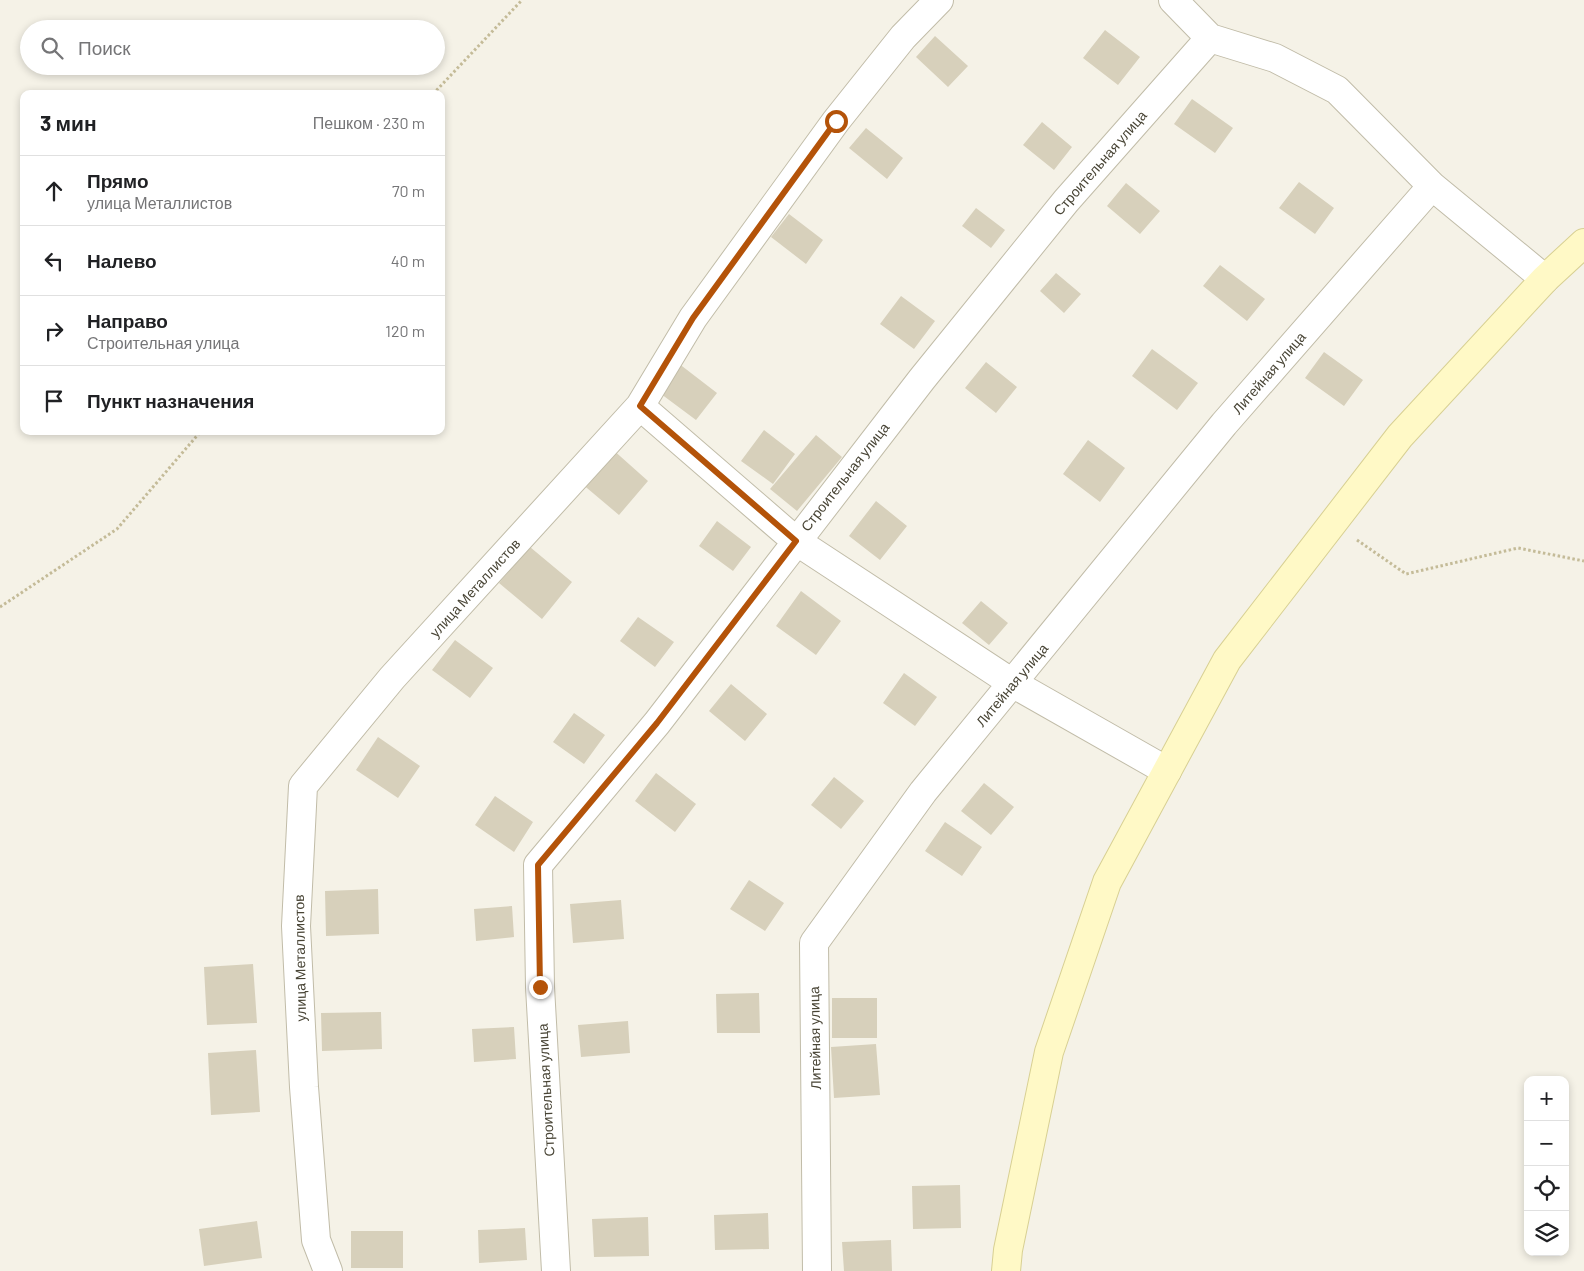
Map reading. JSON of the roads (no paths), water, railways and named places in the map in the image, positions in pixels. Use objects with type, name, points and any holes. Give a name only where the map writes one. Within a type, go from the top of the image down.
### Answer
[{"type":"street","name":"улица Металлистов","points":[[328,1271],[316,1240],[296,926],[303,786],[392,678],[640,406],[693,318],[836,121],[903,37],[939,0]]},
{"type":"street","points":[[1173,0],[1210,38],[1275,58],[1337,90],[1432,186],[1545,279]]},
{"type":"street","name":"Строительная улица","points":[[556,1271],[540,987],[538,865],[657,723],[796,541],[1066,201],[1210,38]]},
{"type":"street","name":"Литейная улица","points":[[817,1271],[814,943],[922,792],[1014,684],[1224,424],[1432,186]]},
{"type":"street","points":[[1006,1271],[1008,1250],[1049,1052],[1107,882],[1227,660],[1400,436],[1545,279],[1584,243]]},
{"type":"street","points":[[640,406],[796,541],[1014,684],[1167,771]]}]
